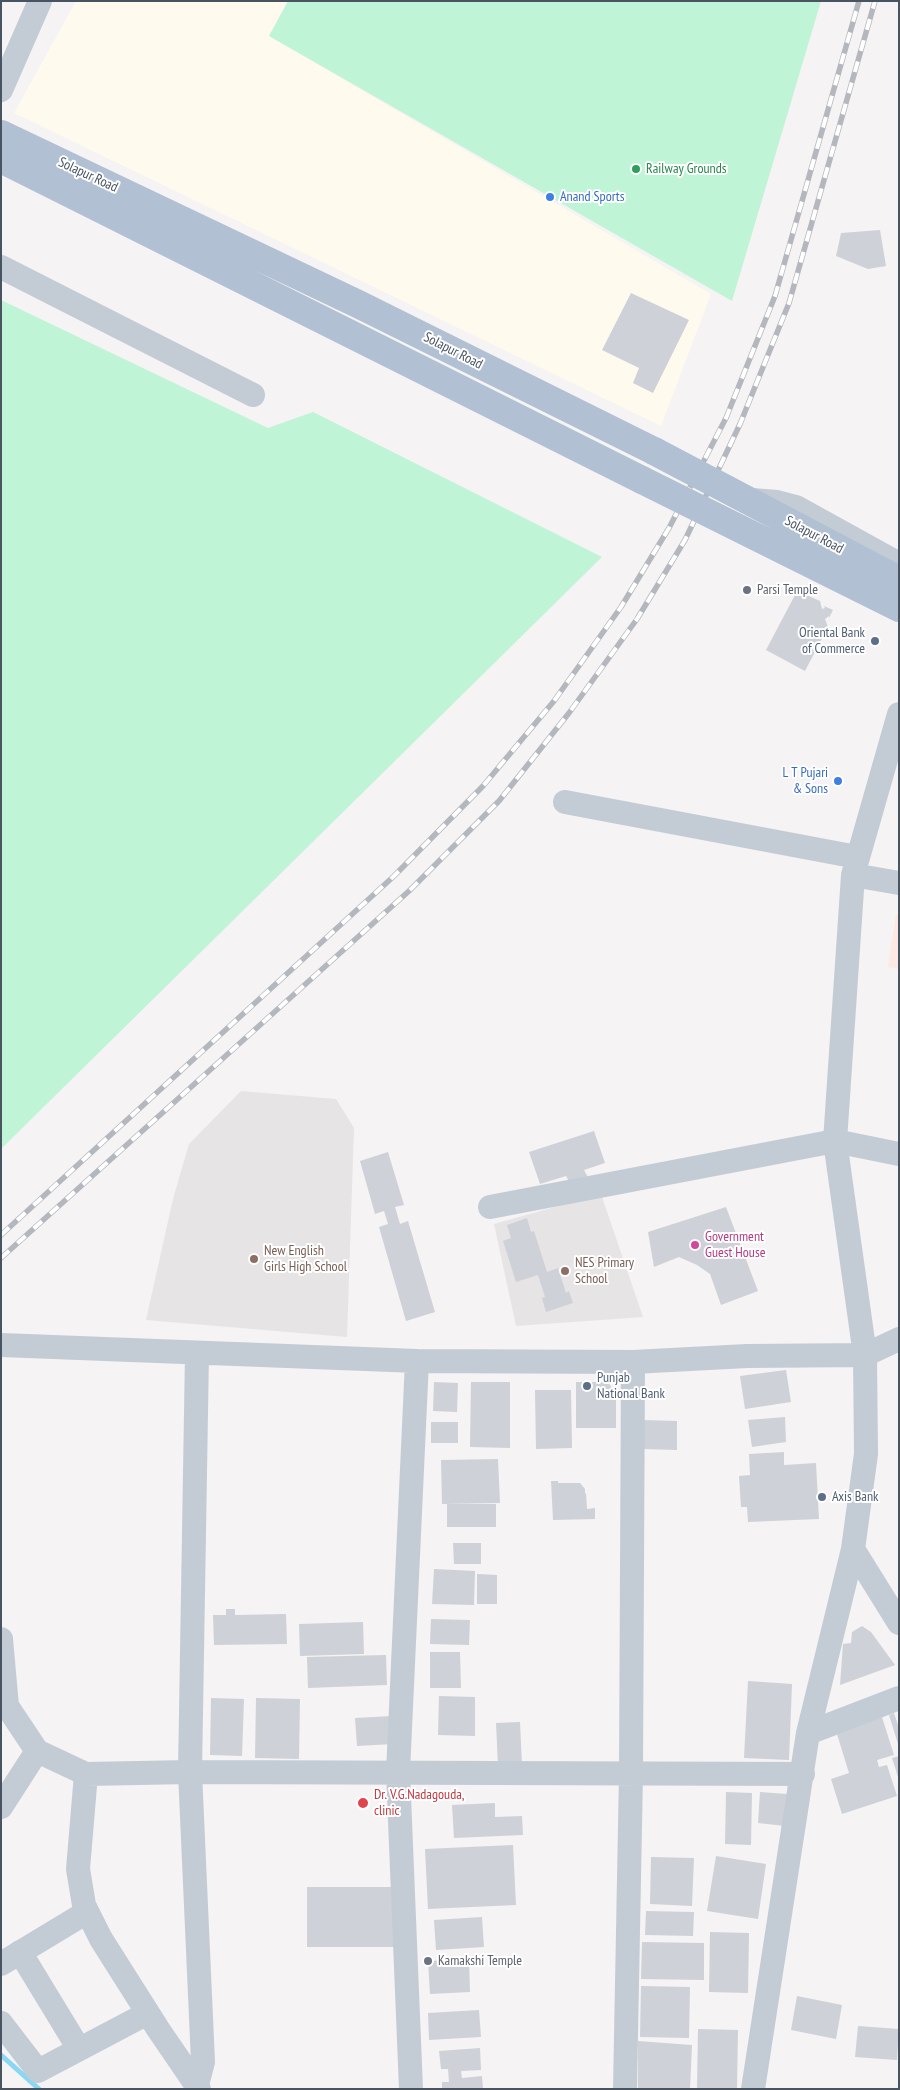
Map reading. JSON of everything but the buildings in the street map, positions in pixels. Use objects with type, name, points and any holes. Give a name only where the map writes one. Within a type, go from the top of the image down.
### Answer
[{"type":"main road","name":"Solapur Road","points":[[1,134],[358,304],[654,451],[899,580]]},
{"type":"main road","name":"Solapur Road","points":[[1,159],[899,608]]},
{"type":"street","points":[[1,90],[40,1]]},
{"type":"street","points":[[1,267],[253,395]]},
{"type":"street","points":[[746,500],[777,502],[796,507],[899,564]]},
{"type":"street","points":[[727,522],[733,534],[745,544],[899,620]]},
{"type":"street","points":[[754,2089],[808,1733],[853,1549],[866,1454],[865,1355],[835,1141],[855,866],[899,714]]},
{"type":"street","points":[[566,802],[855,866],[899,883]]},
{"type":"street","points":[[490,1207],[835,1141],[899,1154]]},
{"type":"street","points":[[1,1345],[417,1360],[633,1362],[747,1356],[865,1355],[899,1339]]},
{"type":"street","points":[[197,1353],[190,1772],[203,2062],[198,2087]]},
{"type":"street","points":[[411,2089],[398,1772],[417,1360]]},
{"type":"street","points":[[625,2089],[631,1773],[633,1362]]},
{"type":"street","points":[[853,1549],[899,1623]]},
{"type":"street","points":[[1,1639],[4,1705],[37,1751],[86,1774],[398,1772],[803,1774]]},
{"type":"street","points":[[808,1733],[899,1698]]},
{"type":"street","points":[[1,1807],[37,1751]]},
{"type":"street","points":[[86,1774],[78,1869],[84,1905],[100,1938],[198,2087]]},
{"type":"street","points":[[79,2049],[11,1958],[87,1912]]},
{"type":"street","points":[[1,2023],[38,2071],[148,2013]]},
{"type":"shaded area","points":[[76,1],[288,1],[269,36],[711,294],[661,426],[14,113]]},
{"type":"shaded area","points":[[896,915],[899,915],[899,969],[888,967]]},
{"type":"shaded area","name":"New English Girls High School","points":[[241,1091],[336,1099],[354,1128],[347,1337],[146,1320],[173,1199],[189,1144]]},
{"type":"shaded area","name":"NES Primary School","points":[[601,1194],[643,1317],[516,1326],[494,1224]]},
{"type":"green space","name":"Railway Grounds","points":[[288,1],[821,1],[732,301],[269,36]]},
{"type":"green space","points":[[1,300],[268,428],[313,412],[602,557],[1,1149]]},
{"type":"waterway","points":[[1,2055],[39,2089]]},
{"type":"railway","points":[[1,1235],[394,876],[483,786],[554,701],[621,607],[669,528],[726,418],[775,296],[859,1]]},
{"type":"railway","points":[[1,1258],[409,891],[499,801],[569,713],[637,619],[685,540],[740,424],[789,303],[875,1]]},
{"type":"place","name":"Railway Grounds","points":[[636,169]]},
{"type":"place","name":"Anand Sports","points":[[550,197]]},
{"type":"place","name":"Parsi Temple","points":[[747,590]]},
{"type":"place","name":"Oriental Bank of Commerce","points":[[875,641]]},
{"type":"place","name":"L T Pujari & Sons","points":[[838,781]]},
{"type":"place","name":"Government Guest House","points":[[695,1245]]},
{"type":"place","name":"New English Girls High School","points":[[254,1259]]},
{"type":"place","name":"NES Primary School","points":[[565,1271]]},
{"type":"place","name":"Punjab National Bank","points":[[587,1386]]},
{"type":"place","name":"Axis Bank","points":[[822,1497]]},
{"type":"place","name":"Dr. V.G.Nadagouda, clinic","points":[[363,1803]]},
{"type":"place","name":"Kamakshi Temple","points":[[428,1961]]}]
